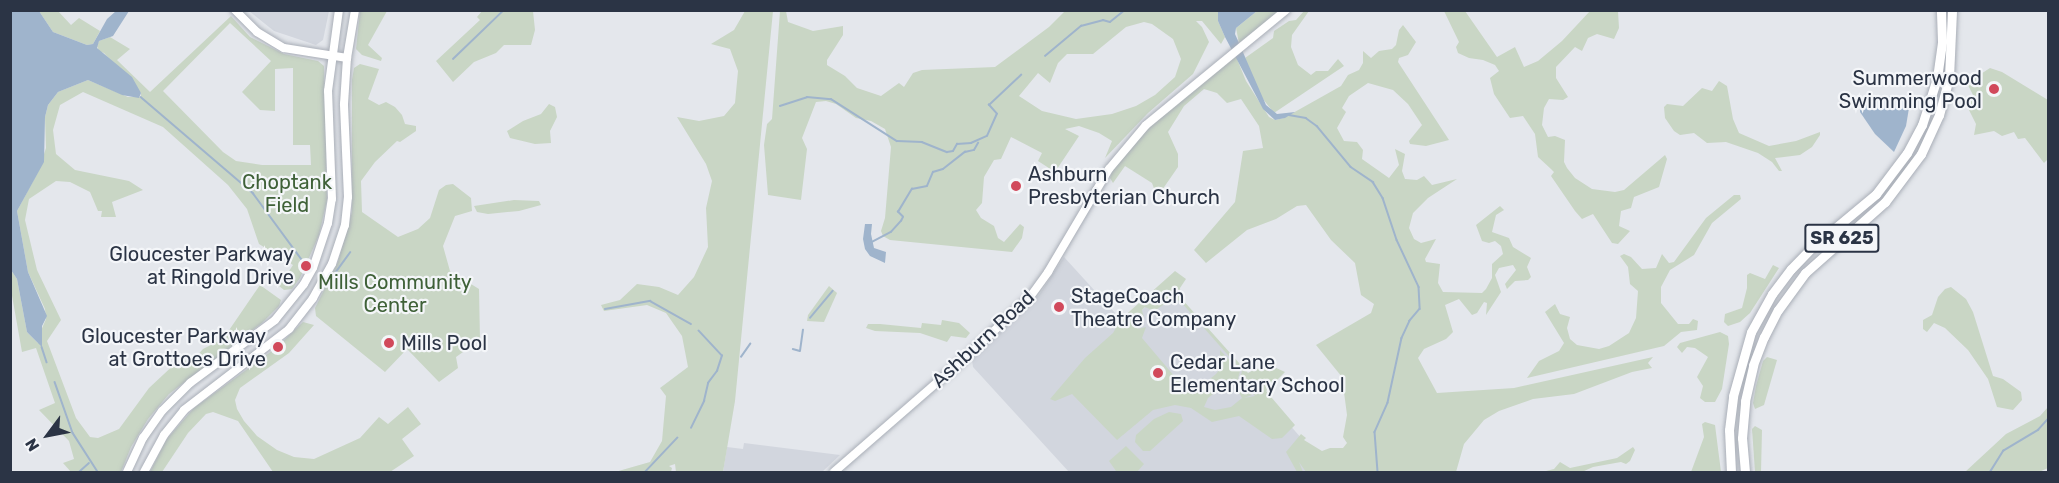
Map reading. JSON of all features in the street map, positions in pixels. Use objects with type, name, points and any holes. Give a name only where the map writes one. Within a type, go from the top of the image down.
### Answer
[{"type":"main road","points":[[235,10],[257,32],[284,48],[347,58]]},
{"type":"main road","points":[[127,472],[143,438],[162,411],[190,383],[275,320],[304,284],[312,270],[323,242],[332,200],[328,91],[339,10]]},
{"type":"main road","points":[[144,472],[164,435],[184,410],[289,329],[304,312],[323,282],[338,251],[346,215],[348,180],[344,104],[347,58],[355,10]]},
{"type":"main road","name":"Ashburn Road","points":[[834,472],[964,360],[1030,297],[1118,156],[1157,114],[1286,10]]},
{"type":"main road","name":"SR 625","points":[[1731,472],[1729,445],[1731,405],[1740,363],[1751,332],[1791,269],[1810,249],[1876,194],[1907,153],[1922,125],[1937,78],[1942,41],[1941,10]]},
{"type":"main road","name":"SR 625","points":[[1745,472],[1742,438],[1745,401],[1753,365],[1764,337],[1778,310],[1800,279],[1819,258],[1885,202],[1921,154],[1939,115],[1949,77],[1953,41],[1952,10]]},
{"type":"shaded area","points":[[249,11],[329,11],[323,40],[316,45],[274,31]]},
{"type":"shaded area","name":"Cedar Lane Elementary School","points":[[1064,257],[1126,325],[1168,286],[1331,472],[1069,472],[973,367],[972,360],[1039,295]]},
{"type":"shaded area","points":[[744,443],[840,455],[822,472],[723,472],[727,447],[743,449]]},
{"type":"green space","points":[[39,11],[58,11],[71,25],[79,18],[100,31],[93,44],[87,45],[53,32]]},
{"type":"green space","points":[[360,11],[387,11],[368,45],[382,58],[381,61],[362,55],[356,49]]},
{"type":"green space","points":[[482,11],[533,11],[535,30],[531,45],[504,45],[496,53],[474,62],[453,82],[436,61],[480,20],[477,17]]},
{"type":"green space","points":[[745,11],[773,11],[735,401],[723,472],[676,472],[675,464],[669,466],[672,468],[671,472],[615,472],[650,462],[662,441],[666,396],[660,388],[688,367],[682,336],[666,313],[647,305],[604,311],[601,305],[620,300],[637,284],[659,287],[678,295],[694,277],[708,247],[706,208],[712,181],[706,164],[677,117],[699,121],[724,116],[735,103],[738,71],[730,49],[711,44],[734,30]]},
{"type":"green space","points":[[780,11],[786,11],[788,22],[813,31],[843,26],[843,35],[827,60],[827,65],[845,76],[857,88],[881,96],[899,83],[904,87],[913,73],[922,70],[995,67],[1049,27],[1065,11],[1218,11],[1218,21],[1225,37],[1221,44],[1202,21],[1196,21],[1202,27],[1209,42],[1193,74],[1148,113],[1105,158],[1112,141],[1099,133],[1079,126],[1065,129],[1079,136],[1055,172],[1038,161],[1042,153],[1011,137],[1001,159],[994,160],[984,177],[982,203],[976,210],[981,218],[994,226],[998,238],[1004,242],[1020,224],[1024,227],[1022,238],[1012,252],[890,240],[883,236],[881,231],[885,218],[891,147],[885,129],[871,121],[856,118],[836,104],[826,101],[816,102],[802,138],[807,149],[801,200],[768,195],[764,145],[767,124],[772,119]],"holes":[[[1144,22],[1152,24],[1173,39],[1181,59],[1175,77],[1155,95],[1136,106],[1112,114],[1076,119],[1042,111],[1019,96],[1038,73],[1050,83],[1058,63],[1067,54],[1093,54],[1126,27]]]},
{"type":"green space","points":[[1257,11],[1280,11],[1239,43],[1236,28]]},
{"type":"green space","points":[[1304,11],[1309,11],[1292,35],[1291,47],[1298,65],[1311,75],[1316,71],[1328,71],[1338,59],[1344,66],[1274,113],[1259,94],[1245,58],[1273,38],[1274,31],[1289,21],[1296,20]]},
{"type":"green space","points":[[1444,11],[1465,11],[1497,57],[1515,47],[1524,67],[1538,61],[1562,41],[1590,11],[1618,11],[1619,28],[1614,39],[1597,34],[1588,38],[1582,51],[1575,47],[1556,67],[1556,78],[1568,97],[1563,100],[1549,99],[1544,108],[1542,125],[1548,137],[1555,136],[1565,140],[1564,162],[1567,168],[1575,178],[1592,189],[1615,192],[1624,190],[1665,155],[1667,159],[1659,187],[1634,197],[1631,208],[1621,211],[1619,226],[1630,231],[1618,244],[1612,243],[1593,214],[1582,219],[1575,211],[1551,176],[1554,172],[1538,157],[1535,134],[1523,116],[1510,118],[1494,94],[1490,78],[1499,71],[1495,65],[1458,53],[1456,47],[1459,42]]},
{"type":"green space","name":"Choptank Field","points":[[231,16],[250,37],[284,54],[318,61],[324,66],[327,200],[319,235],[300,278],[292,289],[284,290],[279,286],[293,265],[259,244],[247,209],[228,185],[163,127],[83,92],[60,105],[53,130],[56,154],[75,170],[129,181],[143,190],[112,202],[116,217],[101,217],[102,211],[98,211],[90,192],[70,182],[56,181],[29,199],[25,220],[37,270],[61,320],[47,341],[76,418],[90,437],[98,438],[119,429],[149,388],[179,360],[192,361],[203,349],[223,339],[260,285],[281,300],[279,306],[262,323],[169,394],[148,419],[131,447],[121,472],[71,472],[63,463],[74,459],[69,441],[39,410],[55,403],[36,348],[22,352],[11,290],[11,270],[17,279],[27,332],[38,343],[42,342],[40,333],[46,319],[45,309],[28,272],[17,211],[38,172],[46,148],[45,117],[48,105],[58,92],[88,80],[128,97],[141,97],[141,93],[104,53],[99,51],[97,46],[99,41],[110,37],[130,49],[117,60],[150,92]],"holes":[[[230,23],[271,61],[242,92],[260,110],[275,111],[275,69],[293,68],[293,145],[310,145],[311,165],[262,165],[236,161],[223,152],[163,91]]]},
{"type":"green space","points":[[1403,25],[1416,42],[1408,55],[1399,58],[1398,62],[1449,140],[1426,146],[1410,144],[1409,141],[1422,125],[1408,104],[1393,90],[1368,83],[1349,96],[1342,108],[1346,112],[1337,128],[1344,141],[1357,142],[1363,150],[1362,159],[1389,178],[1399,165],[1395,149],[1405,154],[1402,171],[1405,179],[1417,180],[1424,176],[1432,185],[1457,179],[1428,198],[1413,213],[1409,228],[1414,239],[1421,243],[1436,239],[1425,259],[1426,262],[1440,264],[1438,283],[1443,292],[1482,293],[1486,289],[1492,278],[1492,264],[1503,254],[1501,246],[1495,241],[1489,243],[1482,241],[1476,225],[1500,206],[1504,210],[1496,215],[1492,232],[1509,238],[1513,247],[1531,258],[1527,267],[1531,277],[1528,280],[1515,281],[1507,289],[1505,284],[1516,270],[1513,265],[1499,268],[1495,275],[1501,292],[1486,315],[1487,303],[1484,302],[1477,313],[1472,315],[1459,299],[1445,305],[1453,332],[1446,339],[1424,349],[1418,358],[1437,393],[1514,388],[1653,357],[1648,363],[1652,368],[1632,372],[1574,394],[1533,399],[1499,411],[1484,420],[1464,444],[1456,472],[1306,472],[1299,462],[1303,472],[1297,472],[1286,452],[1301,434],[1306,438],[1304,440],[1322,451],[1330,448],[1343,448],[1347,443],[1343,437],[1347,415],[1342,377],[1316,345],[1371,313],[1374,304],[1361,295],[1355,263],[1331,240],[1306,205],[1297,206],[1276,219],[1247,230],[1206,263],[1194,250],[1235,202],[1243,151],[1263,148],[1259,126],[1241,99],[1227,103],[1217,93],[1204,89],[1184,106],[1168,132],[1178,154],[1178,167],[1160,193],[1156,194],[1152,183],[1125,166],[1113,183],[1110,178],[1112,171],[1151,124],[1235,54],[1246,81],[1269,117],[1275,120],[1284,118],[1341,86],[1348,75],[1359,70],[1363,63],[1363,51],[1371,58],[1379,51],[1392,49],[1396,45],[1399,30]]},
{"type":"green space","name":"Mills Community Center","points":[[360,64],[379,69],[368,99],[379,105],[386,102],[395,107],[402,115],[405,124],[416,126],[416,131],[400,142],[397,141],[375,162],[361,181],[362,212],[398,237],[418,229],[430,218],[439,190],[446,185],[453,184],[471,198],[472,211],[455,216],[443,246],[450,271],[479,289],[480,340],[456,357],[458,368],[439,382],[407,349],[385,372],[316,316],[315,308],[338,262],[352,212],[352,80],[354,68]]},
{"type":"green space","points":[[1990,68],[2002,72],[2048,100],[2048,159],[2044,163],[2025,138],[2018,139],[2014,132],[2002,136],[1994,131],[1974,135],[1976,124],[1964,100],[1973,95],[1967,83]]},
{"type":"green space","points":[[1719,81],[1727,86],[1733,119],[1739,133],[1769,146],[1796,141],[1820,132],[1820,135],[1812,147],[1800,155],[1775,158],[1782,171],[1779,171],[1772,162],[1758,153],[1726,142],[1707,143],[1694,133],[1680,135],[1674,131],[1665,118],[1664,107],[1667,104],[1683,106],[1702,88],[1712,91]]},
{"type":"green space","points":[[549,104],[555,107],[557,117],[550,131],[551,143],[535,144],[510,138],[507,131],[541,114]]},
{"type":"green space","points":[[1734,195],[1740,195],[1741,199],[1712,223],[1694,255],[1670,270],[1661,287],[1661,303],[1678,324],[1689,324],[1693,319],[1698,321],[1697,330],[1681,332],[1664,346],[1527,378],[1539,361],[1559,351],[1564,343],[1545,312],[1555,304],[1560,314],[1570,317],[1567,328],[1570,339],[1577,345],[1599,349],[1609,346],[1629,333],[1636,318],[1638,291],[1630,284],[1628,267],[1620,256],[1624,254],[1631,257],[1642,269],[1656,268],[1662,254],[1669,263],[1674,262],[1706,218]]},
{"type":"green space","points":[[514,200],[539,201],[541,205],[519,211],[488,214],[477,212],[474,206]]},
{"type":"green space","points":[[1773,265],[1779,268],[1750,313],[1740,322],[1728,326],[1724,322],[1725,314],[1742,308],[1747,288],[1747,275],[1750,273],[1765,279]]},
{"type":"green space","points":[[1175,271],[1186,279],[1180,288],[1181,298],[1248,373],[1255,369],[1274,367],[1285,372],[1266,391],[1295,425],[1282,438],[1272,439],[1239,416],[1212,422],[1191,408],[1175,405],[1153,410],[1117,440],[1072,394],[1055,401],[1050,399],[1085,358],[1113,333],[1121,319]],"holes":[[[1172,299],[1180,301],[1242,371],[1240,378],[1255,396],[1244,398],[1252,395],[1238,379],[1240,371],[1220,350],[1220,369],[1216,374],[1194,392],[1186,390],[1142,338],[1146,327],[1138,329],[1144,318],[1142,310],[1145,307],[1154,311]],[[1233,382],[1242,398],[1231,407],[1215,410],[1204,407],[1208,398],[1226,384]]]},
{"type":"green space","points":[[829,286],[837,293],[824,322],[807,321],[808,315]]},
{"type":"green space","points":[[1951,287],[1966,299],[1973,312],[1993,376],[2003,379],[2021,392],[2022,400],[2013,410],[1997,407],[1988,379],[1968,350],[1945,328],[1934,323],[1927,332],[1923,329],[1923,320],[1932,315],[1938,297],[1945,289]]},
{"type":"green space","points":[[942,320],[959,323],[970,333],[966,338],[951,336],[947,342],[920,333],[875,331],[866,328],[868,324],[880,324],[921,328],[922,323],[941,325]]},
{"type":"green space","points":[[303,322],[314,325],[289,353],[240,388],[235,400],[244,421],[257,436],[277,450],[294,457],[314,459],[360,438],[379,417],[388,424],[408,407],[421,424],[402,439],[414,456],[390,472],[273,472],[238,421],[213,412],[206,414],[188,433],[162,472],[150,472],[166,440],[194,408],[276,348]]},
{"type":"green space","points":[[1720,332],[1728,336],[1729,344],[1722,389],[1715,402],[1705,402],[1700,398],[1703,386],[1697,377],[1708,357],[1695,348],[1687,347],[1682,353],[1677,347],[1680,343]]},
{"type":"green space","points":[[1767,357],[1777,360],[1764,405],[1755,409],[1753,403],[1756,386],[1763,361]]},
{"type":"green space","points":[[2048,407],[2048,468],[2039,472],[1965,472],[2006,434],[2040,416]]},
{"type":"green space","points":[[1169,412],[1181,414],[1183,421],[1150,451],[1143,451],[1135,442],[1136,435],[1154,419]]},
{"type":"green space","points":[[1705,422],[1715,425],[1721,472],[1691,472],[1704,437],[1702,424]]},
{"type":"green space","points":[[1755,426],[1762,430],[1761,472],[1755,472],[1752,429]]},
{"type":"green space","points":[[1126,446],[1144,464],[1137,472],[1116,471],[1109,461]]},
{"type":"green space","points":[[1633,447],[1635,450],[1626,464],[1621,462],[1593,467],[1582,472],[1542,472],[1554,469],[1560,462],[1570,468],[1617,458]]},
{"type":"water","points":[[10,11],[39,11],[53,32],[87,45],[93,44],[107,19],[116,11],[129,11],[113,36],[99,41],[97,48],[132,77],[141,93],[139,98],[122,95],[88,80],[58,92],[48,105],[45,117],[44,162],[17,211],[28,272],[47,316],[42,326],[42,347],[27,332],[17,279],[11,270]]},
{"type":"water","points":[[1218,11],[1257,11],[1236,28],[1235,34],[1266,105],[1277,114],[1295,112],[1285,118],[1275,120],[1263,109],[1225,37],[1218,21]]},
{"type":"water","points":[[1868,95],[1901,97],[1910,102],[1906,126],[1894,152],[1875,134],[1860,112],[1860,104]]},
{"type":"water","points":[[865,224],[872,224],[871,234],[874,248],[886,252],[885,263],[870,256],[865,249],[863,239]]},
{"type":"waterway","points":[[453,59],[504,10]]},
{"type":"waterway","points":[[1045,56],[1081,26],[1103,20],[1110,22],[1125,10]]},
{"type":"waterway","points":[[780,106],[807,97],[831,99],[897,141],[922,142],[947,152],[953,151],[957,144],[971,143],[987,136],[997,114],[989,105],[1021,75]]},
{"type":"waterway","points":[[141,97],[253,193],[303,261]]},
{"type":"waterway","points":[[1289,115],[1306,118],[1317,126],[1351,167],[1373,182],[1383,198],[1397,240],[1419,287],[1420,309],[1410,321],[1402,338],[1388,403],[1375,432],[1378,472]]},
{"type":"waterway","points":[[872,242],[891,232],[901,221],[903,217],[898,212],[912,189],[927,186],[933,172],[943,169],[965,152],[974,150],[978,143]]},
{"type":"waterway","points":[[333,276],[350,253]]},
{"type":"waterway","points":[[810,318],[833,291]]},
{"type":"waterway","points":[[605,309],[650,301],[691,324]]},
{"type":"waterway","points":[[793,349],[800,351],[803,330]]},
{"type":"waterway","points":[[691,428],[704,401],[708,383],[717,371],[722,356],[699,331]]},
{"type":"waterway","points":[[741,357],[750,344]]},
{"type":"waterway","points":[[42,347],[47,362]]},
{"type":"waterway","points":[[55,382],[73,433],[98,472]]},
{"type":"waterway","points":[[1990,472],[2003,451],[2038,430],[2048,419]]},
{"type":"waterway","points":[[645,472],[677,438]]},
{"type":"waterway","points":[[79,472],[89,463]]},
{"type":"place","name":"Summerwood Swimming Pool","points":[[1994,89]]},
{"type":"place","name":"Ashburn Presbyterian Church","points":[[1016,186]]},
{"type":"place","name":"Gloucester Parkway at Ringold Drive","points":[[306,266]]},
{"type":"place","name":"StageCoach Theatre Company","points":[[1059,307]]},
{"type":"place","name":"Mills Pool","points":[[389,343]]},
{"type":"place","name":"Gloucester Parkway at Grottoes Drive","points":[[278,347]]},
{"type":"place","name":"Cedar Lane Elementary School","points":[[1158,373]]}]
